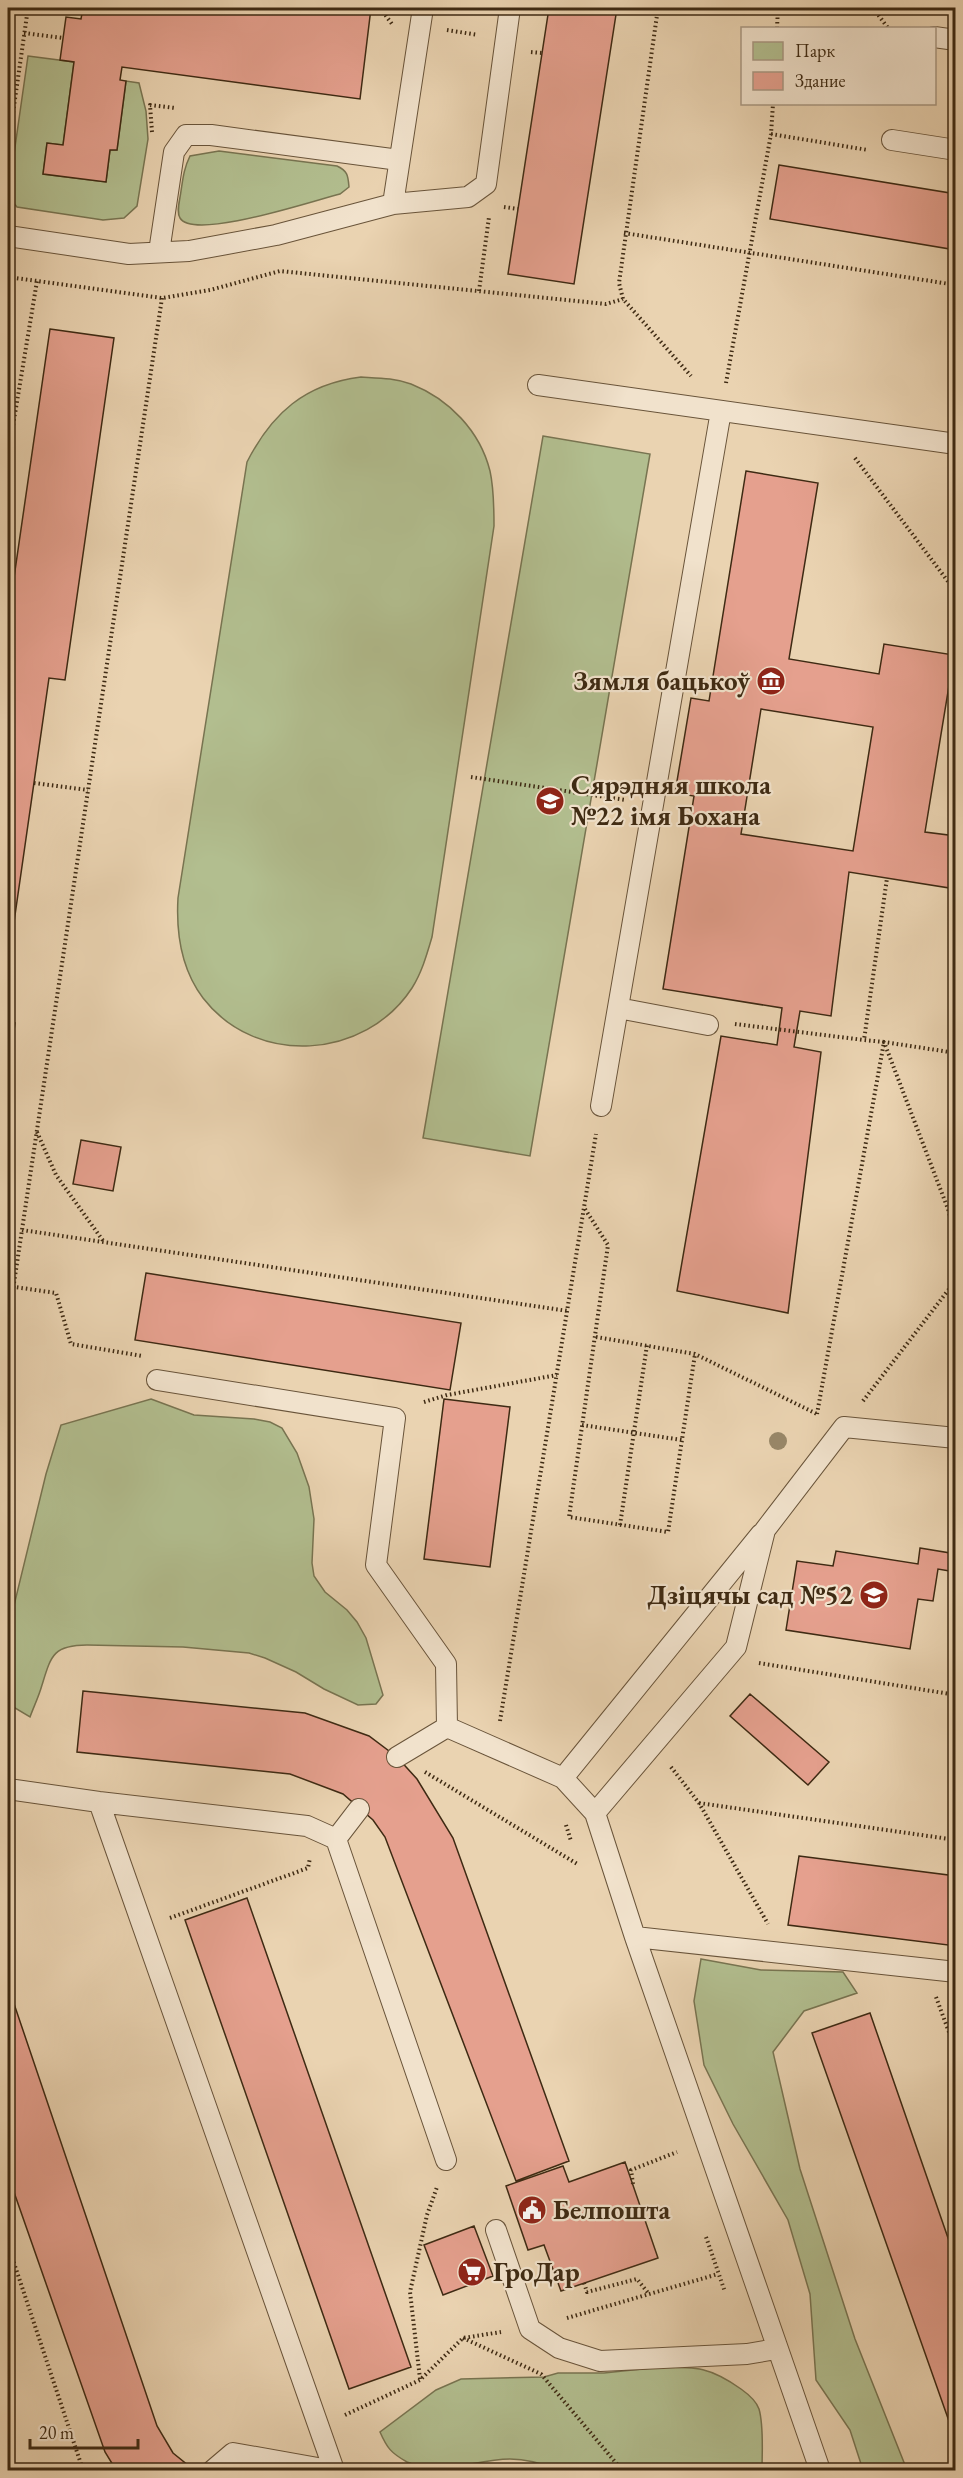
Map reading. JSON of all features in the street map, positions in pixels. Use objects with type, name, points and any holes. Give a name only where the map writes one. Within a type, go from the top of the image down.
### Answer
[{"type":"lane","points":[[393,204],[423,8]]},
{"type":"lane","points":[[8,236],[129,254],[189,251],[276,235],[393,204],[468,197],[486,183],[510,8]]},
{"type":"lane","points":[[936,37],[956,40]]},
{"type":"lane","points":[[159,252],[174,152],[186,135],[211,135],[399,160]]},
{"type":"lane","points":[[884,146],[956,150]]},
{"type":"lane","points":[[538,385],[956,444]]},
{"type":"lane","points":[[599,1115],[721,411]]},
{"type":"lane","points":[[618,1008],[708,1025]]},
{"type":"lane","points":[[157,1380],[395,1418],[376,1565],[446,1664],[447,1727]]},
{"type":"lane","points":[[563,1778],[765,1530],[844,1426],[956,1438]]},
{"type":"lane","points":[[595,1813],[736,1647],[765,1530]]},
{"type":"lane","points":[[447,1727],[563,1778],[595,1813],[635,1936],[820,2470]]},
{"type":"lane","points":[[397,1757],[447,1727]]},
{"type":"lane","points":[[8,1789],[306,1826],[336,1839],[446,2160]]},
{"type":"lane","points":[[99,1802],[317,2428],[334,2470]]},
{"type":"lane","points":[[336,1839],[359,1809]]},
{"type":"lane","points":[[635,1936],[956,1972]]},
{"type":"lane","points":[[496,2230],[530,2329],[559,2348],[600,2361],[747,2354],[777,2349]]},
{"type":"lane","points":[[213,2470],[233,2453],[329,2470]]},
{"type":"path","points":[[8,148],[28,8]]},
{"type":"path","points":[[658,8],[624,233],[619,283],[623,298],[721,411]]},
{"type":"path","points":[[777,27],[778,8]]},
{"type":"path","points":[[873,8],[887,27]]},
{"type":"path","points":[[24,33],[63,38]]},
{"type":"path","points":[[721,411],[771,134],[772,105]]},
{"type":"path","points":[[771,134],[884,146]]},
{"type":"path","points":[[479,291],[491,205],[486,183]]},
{"type":"path","points":[[624,233],[956,285]]},
{"type":"path","points":[[8,278],[162,298],[210,290],[280,271],[606,304],[623,298]]},
{"type":"path","points":[[8,456],[37,281]]},
{"type":"path","points":[[8,1323],[10,1287],[22,1230],[162,298]]},
{"type":"path","points":[[833,426],[956,592]]},
{"type":"path","points":[[471,777],[653,805]]},
{"type":"path","points":[[34,783],[88,790]]},
{"type":"path","points":[[864,1040],[887,878]]},
{"type":"path","points":[[708,1025],[744,1023],[956,1053]]},
{"type":"path","points":[[884,1042],[948,1209],[956,1237]]},
{"type":"path","points":[[818,1414],[884,1042]]},
{"type":"path","points":[[495,1749],[599,1115]]},
{"type":"path","points":[[36,1131],[56,1174],[104,1242]]},
{"type":"path","points":[[585,1208],[608,1245],[568,1517],[668,1532],[695,1354]]},
{"type":"path","points":[[22,1230],[568,1311]]},
{"type":"path","points":[[596,1336],[695,1354],[844,1426],[956,1280]]},
{"type":"path","points":[[620,1525],[646,1345]]},
{"type":"path","points":[[424,1402],[447,1395],[557,1375]]},
{"type":"path","points":[[582,1425],[682,1440]]},
{"type":"path","points":[[736,1647],[761,1664],[956,1695]]},
{"type":"path","points":[[653,1745],[699,1803],[785,1953]]},
{"type":"path","points":[[418,1768],[579,1865]]},
{"type":"path","points":[[699,1803],[956,1840]]},
{"type":"path","points":[[166,1919],[308,1868],[316,1830]]},
{"type":"path","points":[[925,1968],[956,2051]]},
{"type":"path","points":[[633,2184],[631,2170],[677,2152]]},
{"type":"path","points":[[420,2380],[410,2292],[427,2215],[446,2160]]},
{"type":"path","points":[[8,2245],[83,2470]]},
{"type":"path","points":[[317,2428],[420,2380],[463,2337],[530,2329],[718,2274]]},
{"type":"path","points":[[584,2283],[587,2292],[637,2279],[649,2294]]},
{"type":"path","points":[[463,2337],[542,2374],[622,2470]]},
{"type":"green space","points":[[28,56],[74,62],[63,145],[47,143],[43,174],[106,182],[110,150],[117,150],[126,81],[139,83],[146,111],[148,139],[137,206],[124,218],[103,220],[17,207],[8,196]]},
{"type":"green space","points":[[219,151],[337,166],[347,174],[349,187],[340,194],[256,217],[207,225],[190,224],[180,218],[178,212],[188,160],[190,156]]},
{"type":"green space","points":[[361,377],[393,379],[411,384],[438,398],[461,418],[479,443],[490,471],[494,526],[432,937],[421,969],[412,988],[392,1012],[367,1030],[339,1041],[310,1046],[280,1044],[251,1036],[225,1020],[203,998],[185,963],[179,937],[178,898],[247,462],[267,429],[292,404],[323,386]]},
{"type":"green space","points":[[543,436],[650,454],[530,1156],[423,1138]]},
{"type":"green space","points":[[151,1399],[194,1415],[254,1419],[270,1422],[282,1428],[297,1453],[309,1487],[314,1519],[312,1563],[314,1576],[325,1592],[347,1610],[366,1638],[383,1695],[376,1704],[358,1705],[324,1689],[296,1672],[249,1653],[183,1647],[87,1645],[67,1647],[55,1654],[30,1717],[10,1705],[8,1630],[46,1474],[61,1425]]},
{"type":"green space","points":[[701,1959],[761,1970],[843,1972],[857,1993],[804,2011],[773,2052],[800,2169],[855,2339],[907,2470],[863,2470],[850,2430],[816,2380],[810,2294],[788,2220],[733,2124],[704,2065],[694,2001]]},
{"type":"green space","points":[[684,2367],[712,2372],[752,2398],[761,2416],[762,2470],[559,2470],[535,2462],[510,2459],[432,2468],[407,2462],[397,2456],[387,2446],[380,2432],[436,2390],[461,2379],[544,2377],[558,2373],[604,2373]]},
{"type":"building","points":[[83,8],[371,8],[360,99],[122,67],[120,80],[126,81],[117,150],[110,150],[106,182],[43,174],[47,143],[63,145],[74,62],[60,60],[66,17],[81,19]]},
{"type":"building","points":[[549,8],[617,8],[574,284],[508,274]]},
{"type":"building","points":[[779,165],[956,194],[956,250],[770,219]]},
{"type":"building","points":[[50,329],[114,338],[65,680],[49,678],[8,964],[8,619]]},
{"type":"building","points":[[953,393],[956,393],[956,431],[949,430]]},
{"type":"building","points":[[746,471],[818,483],[789,659],[879,674],[884,644],[954,655],[925,832],[956,836],[956,889],[849,872],[831,1016],[800,1011],[794,1047],[821,1052],[788,1313],[677,1291],[721,1036],[777,1045],[782,1008],[663,989],[694,796],[675,793],[691,698],[709,701]],"holes":[[[761,709],[873,727],[853,851],[741,834]]]},
{"type":"building","points":[[8,1022],[15,1023],[8,1077]]},
{"type":"building","points":[[81,1140],[121,1147],[113,1191],[73,1184]]},
{"type":"building","points":[[146,1273],[461,1323],[450,1390],[135,1340]]},
{"type":"building","points":[[444,1399],[510,1407],[490,1567],[424,1559]]},
{"type":"building","points":[[920,1548],[956,1554],[956,1572],[938,1569],[933,1601],[918,1599],[910,1649],[786,1630],[797,1561],[833,1566],[836,1551],[918,1564]]},
{"type":"building","points":[[83,1691],[305,1713],[369,1736],[397,1757],[417,1779],[453,1838],[569,2161],[516,2181],[385,1837],[373,1820],[343,1794],[290,1774],[77,1752]]},
{"type":"building","points":[[750,1694],[829,1762],[808,1785],[730,1716]]},
{"type":"building","points":[[799,1856],[956,1876],[956,1946],[788,1925]]},
{"type":"building","points":[[247,1898],[411,2367],[349,2389],[185,1920]]},
{"type":"building","points":[[8,1986],[157,2426],[173,2453],[194,2470],[116,2470],[105,2452],[8,2175]]},
{"type":"building","points":[[870,2013],[956,2261],[956,2441],[812,2033]]},
{"type":"building","points":[[625,2162],[658,2258],[561,2291],[544,2245],[528,2250],[506,2186],[563,2166],[569,2182]]},
{"type":"building","points":[[474,2226],[493,2276],[443,2295],[424,2245]]},
{"type":"place","name":"Зямля бацькоў","points":[[771,681]]},
{"type":"place","name":"Сярэдняя школа №22 імя Бохана","points":[[550,801]]},
{"type":"place","name":"Дзіцячы сад №52","points":[[874,1595]]},
{"type":"place","name":"Белпошта","points":[[532,2210]]},
{"type":"place","name":"ГроДар","points":[[472,2272]]}]
